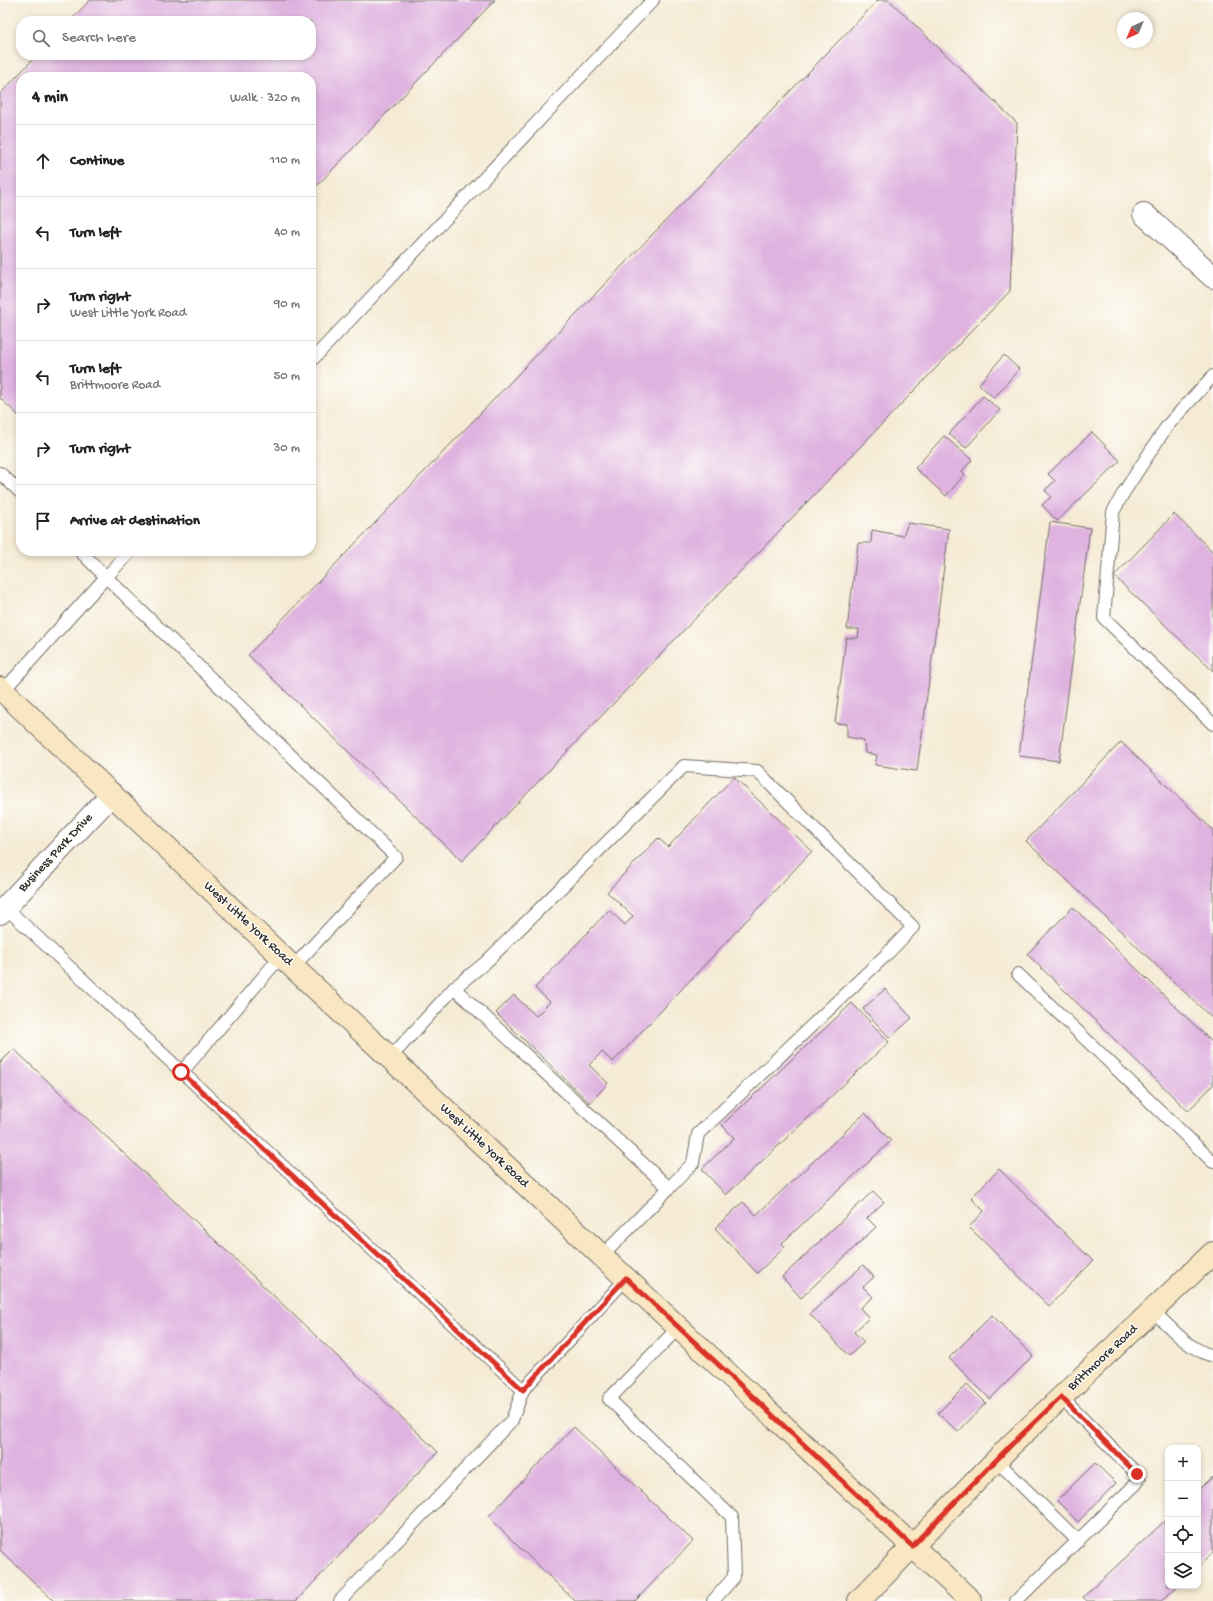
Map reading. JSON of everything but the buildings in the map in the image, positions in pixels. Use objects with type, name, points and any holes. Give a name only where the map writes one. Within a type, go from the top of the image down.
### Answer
[{"type":"main road","name":"West Little York Road","points":[[1,690],[287,962],[971,1601]]},
{"type":"main road","name":"Brittmoore Road","points":[[859,1601],[996,1460],[1213,1253]]},
{"type":"street","points":[[1144,214],[1213,278]]},
{"type":"street","name":"Business Park Drive","points":[[2,910],[112,794]]},
{"type":"lane","points":[[316,356],[652,0]]},
{"type":"lane","points":[[1213,376],[1167,426],[1124,492],[1113,512],[1104,618],[1213,724]]},
{"type":"lane","points":[[0,473],[16,488]]},
{"type":"lane","points":[[85,556],[396,857],[287,962],[181,1072]]},
{"type":"lane","points":[[1,690],[126,556]]},
{"type":"lane","points":[[390,1058],[454,988],[485,963],[684,766],[757,771],[913,927],[888,953],[698,1134],[693,1163],[602,1256]]},
{"type":"lane","points":[[2,910],[181,1072],[523,1390]]},
{"type":"lane","points":[[1018,974],[1213,1162]]},
{"type":"lane","points":[[454,988],[669,1188]]},
{"type":"lane","points":[[340,1601],[512,1420],[523,1390],[626,1278]]},
{"type":"lane","points":[[1153,1311],[1182,1340],[1203,1353],[1213,1356]]},
{"type":"lane","points":[[679,1328],[609,1400],[732,1517],[734,1577],[713,1601]]},
{"type":"lane","points":[[1016,1601],[1137,1482],[1139,1478],[1137,1474],[1061,1397]]},
{"type":"lane","points":[[996,1460],[1078,1541]]},
{"type":"route","points":[[181,1072],[523,1390],[626,1278],[912,1546],[1012,1444],[1061,1397],[1137,1474]]}]
